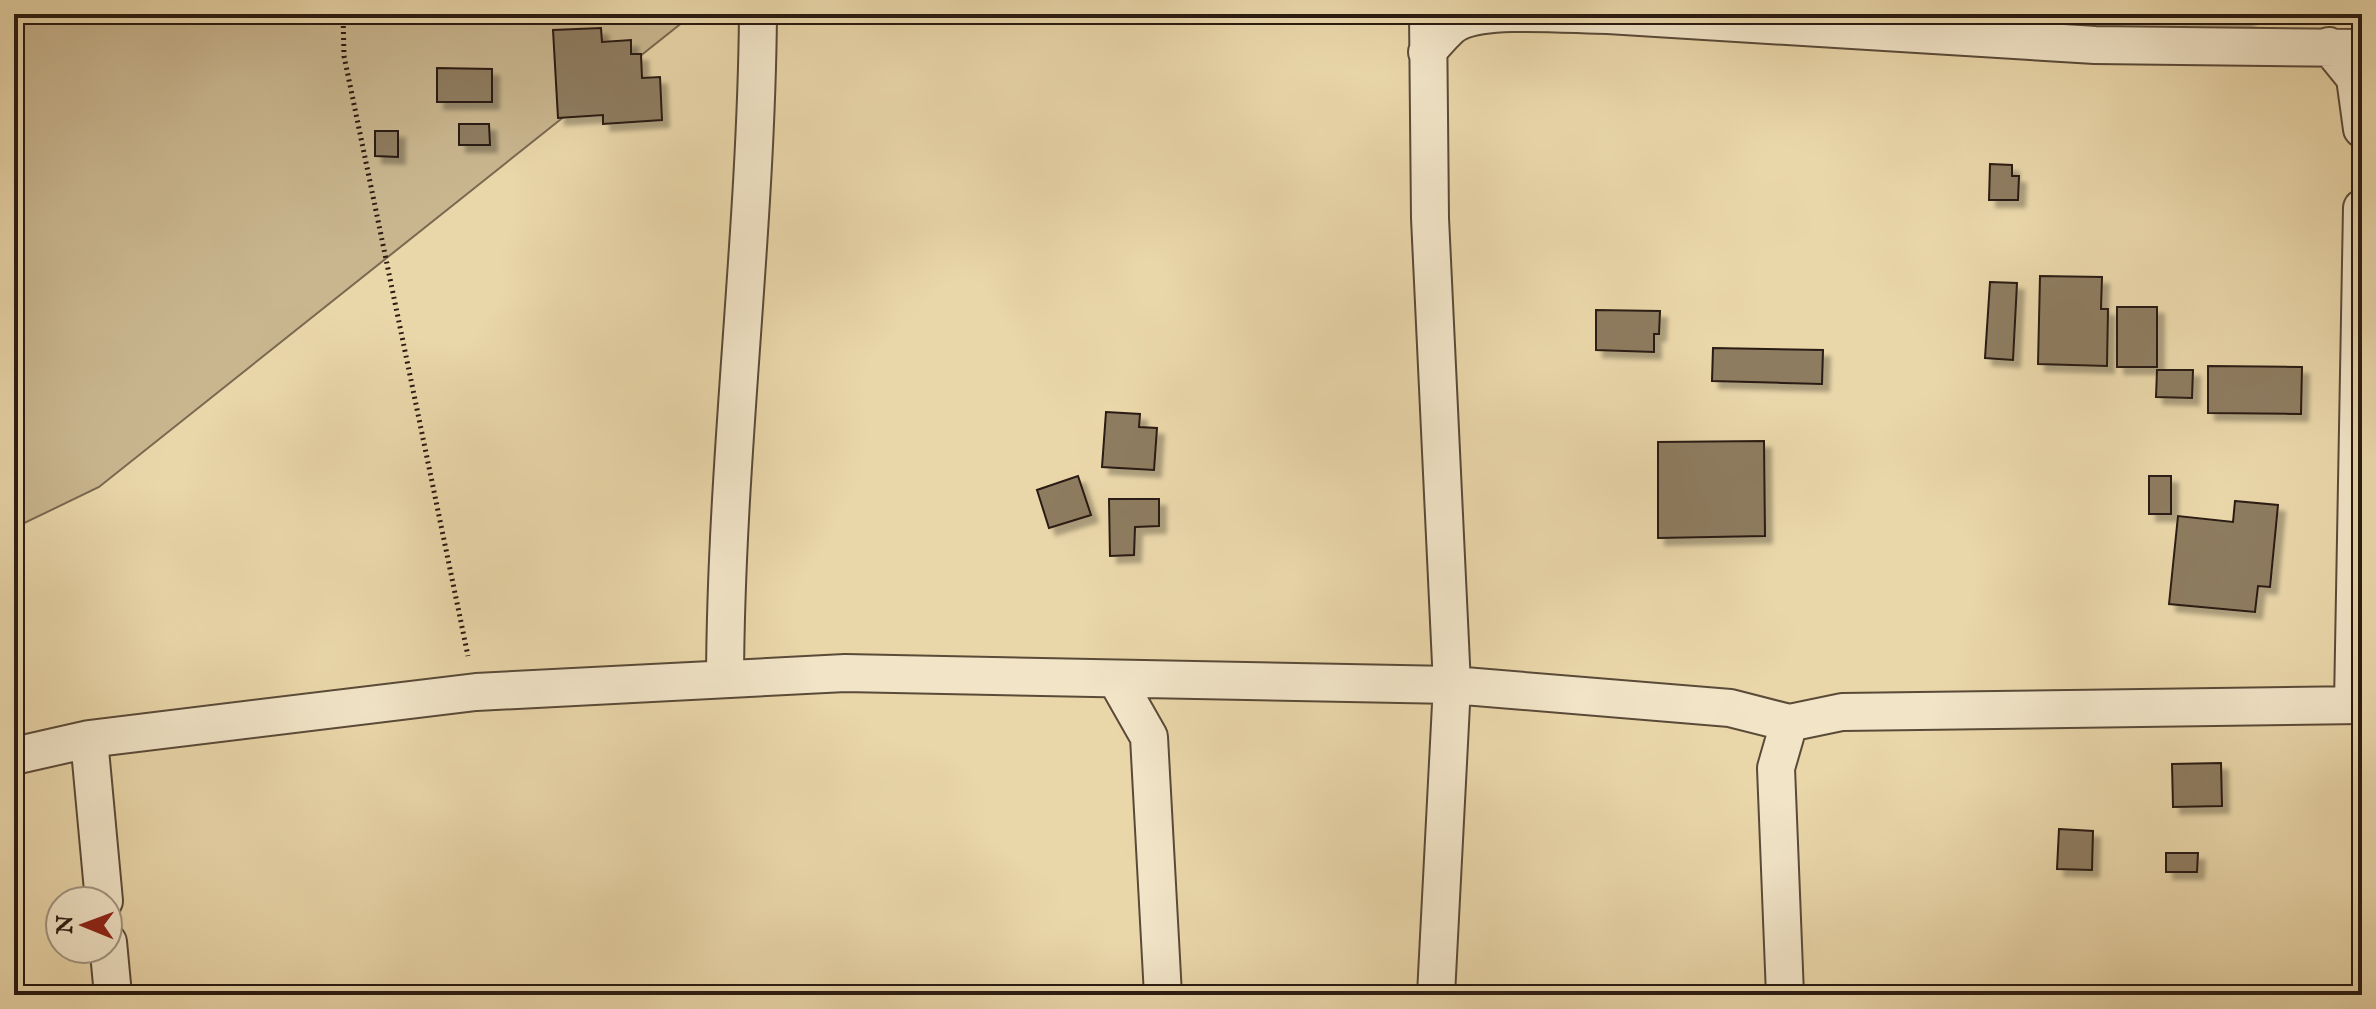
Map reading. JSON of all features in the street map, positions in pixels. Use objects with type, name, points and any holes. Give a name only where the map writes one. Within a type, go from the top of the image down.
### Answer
[{"type":"street","points":[[725,679],[726,565],[743,362],[757,130],[758,14]]},
{"type":"street","points":[[1428,14],[1430,218],[1452,685],[1436,995]]},
{"type":"street","points":[[1427,52],[1457,22],[1484,15],[1608,15],[2095,45],[2346,47],[2355,78],[2362,129]]},
{"type":"street","points":[[14,756],[89,739],[476,692],[845,673],[1452,685],[1730,708],[1789,723],[1842,712],[2357,704],[2362,208]]},
{"type":"street","points":[[1116,679],[1149,737],[1163,995]]},
{"type":"street","points":[[1149,737],[1183,680]]},
{"type":"street","points":[[1785,995],[1776,768],[1789,723]]},
{"type":"street","points":[[89,739],[103,885]]},
{"type":"street","points":[[110,965],[113,995]]},
{"type":"path","points":[[343,14],[344,56],[353,102],[476,692]]},
{"type":"shaded area","points":[[14,14],[693,14],[99,487],[14,528]]},
{"type":"building","points":[[2047,14],[2248,14],[2247,21]]},
{"type":"building","points":[[601,28],[602,42],[631,40],[631,54],[641,54],[642,78],[660,77],[662,120],[603,124],[603,115],[558,118],[553,30]]},
{"type":"building","points":[[437,68],[492,69],[492,102],[437,102]]},
{"type":"building","points":[[459,124],[489,124],[490,145],[459,145]]},
{"type":"building","points":[[375,131],[398,131],[398,157],[375,156]]},
{"type":"building","points":[[1990,164],[2012,165],[2012,176],[2019,176],[2018,200],[1989,200]]},
{"type":"building","points":[[2040,276],[2102,277],[2101,309],[2108,309],[2107,366],[2038,364]]},
{"type":"building","points":[[1990,282],[2017,283],[2013,360],[1985,358]]},
{"type":"building","points":[[2117,307],[2157,307],[2157,367],[2117,367]]},
{"type":"building","points":[[1596,310],[1660,311],[1659,334],[1654,334],[1654,352],[1596,350]]},
{"type":"building","points":[[1713,348],[1823,350],[1822,384],[1712,381]]},
{"type":"building","points":[[2208,366],[2302,367],[2301,414],[2208,413]]},
{"type":"building","points":[[2157,370],[2193,370],[2192,398],[2156,397]]},
{"type":"building","points":[[1106,412],[1140,414],[1139,427],[1157,428],[1154,470],[1102,467]]},
{"type":"building","points":[[1764,441],[1765,536],[1658,538],[1658,442]]},
{"type":"building","points":[[1078,476],[1091,515],[1049,528],[1037,490]]},
{"type":"building","points":[[2149,476],[2171,476],[2171,514],[2149,514]]},
{"type":"building","points":[[1109,499],[1159,499],[1159,526],[1135,527],[1134,555],[1110,556]]},
{"type":"building","points":[[2235,501],[2278,505],[2270,587],[2258,586],[2255,612],[2169,604],[2178,516],[2233,522]]},
{"type":"building","points":[[2221,763],[2222,806],[2173,807],[2172,764]]},
{"type":"building","points":[[2059,829],[2093,831],[2092,870],[2057,869]]},
{"type":"building","points":[[2166,853],[2198,853],[2197,872],[2166,872]]}]
